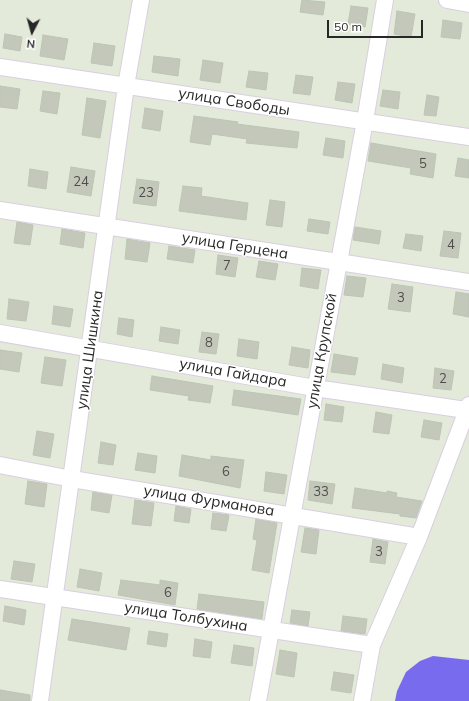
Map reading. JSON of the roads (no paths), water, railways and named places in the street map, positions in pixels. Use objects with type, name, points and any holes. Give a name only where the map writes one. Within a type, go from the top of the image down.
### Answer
[{"type":"street","name":"улица Шишкина","points":[[40,701],[108,226],[126,86],[141,0]]},
{"type":"street","name":"улица Крупской","points":[[258,701],[365,122],[385,0]]},
{"type":"street","points":[[447,0],[469,4]]},
{"type":"street","name":"улица Свободы","points":[[0,67],[469,137]]},
{"type":"street","name":"улица Герцена","points":[[0,210],[469,282]]},
{"type":"street","name":"улица Гайдара","points":[[0,333],[315,388],[468,407]]},
{"type":"street","points":[[362,701],[372,645],[419,538],[468,407]]},
{"type":"street","name":"улица Фурманова","points":[[0,465],[72,479],[292,515],[419,538]]},
{"type":"street","name":"улица Толбухина","points":[[0,589],[372,645]]}]
